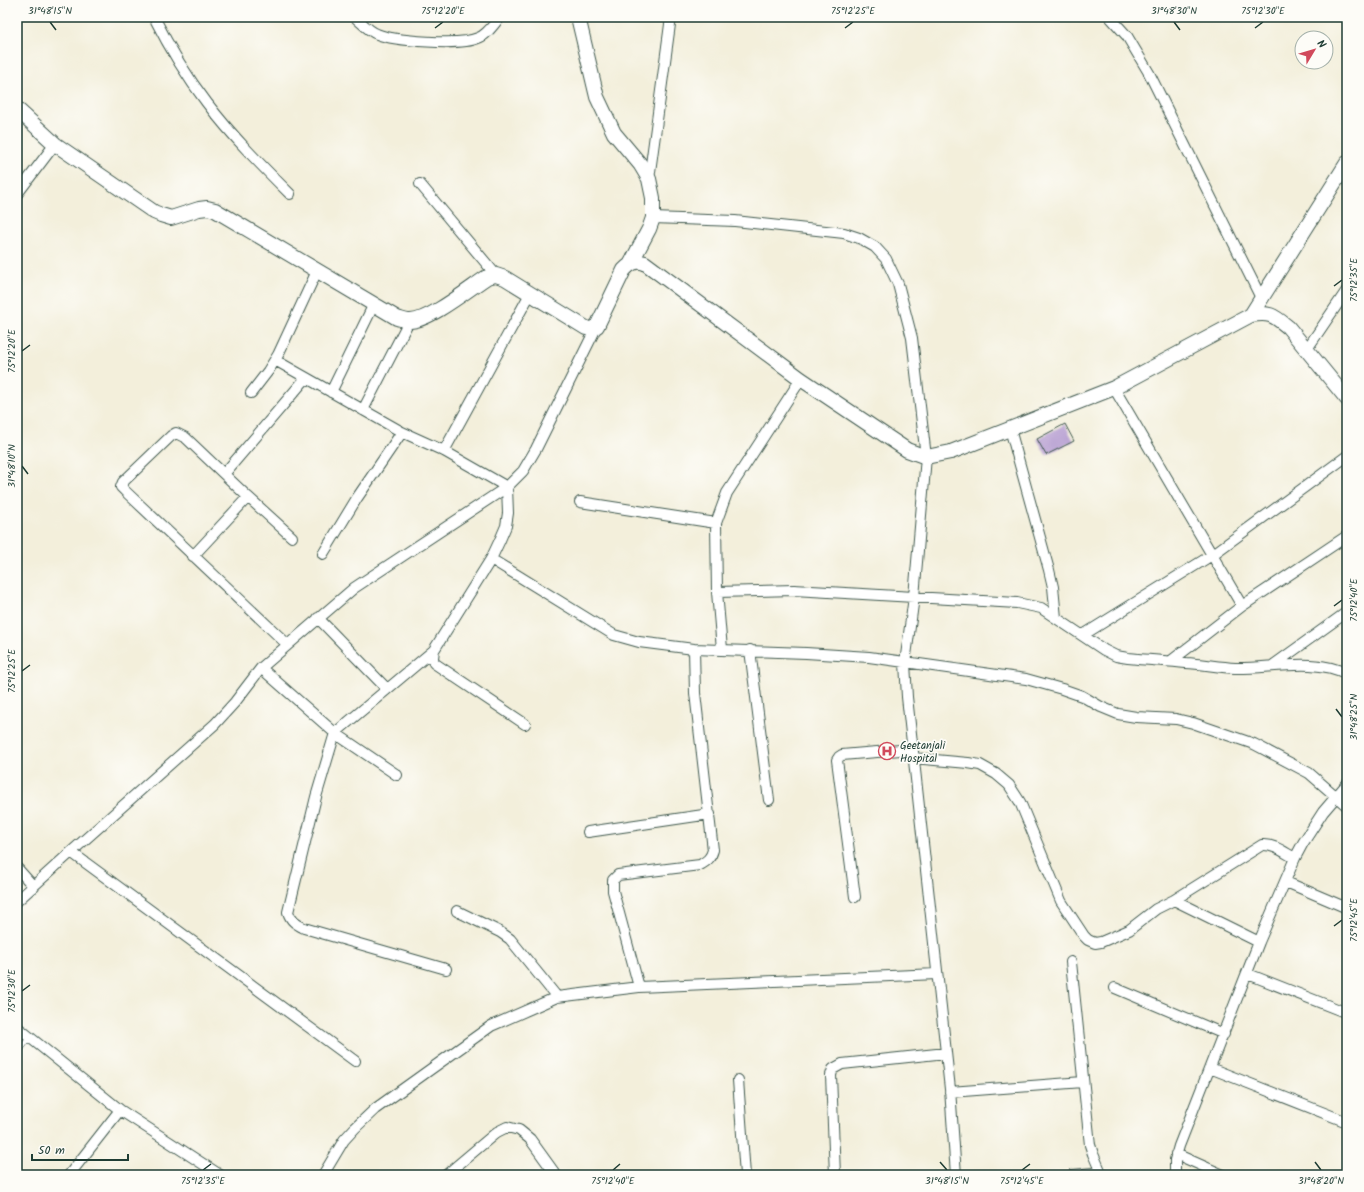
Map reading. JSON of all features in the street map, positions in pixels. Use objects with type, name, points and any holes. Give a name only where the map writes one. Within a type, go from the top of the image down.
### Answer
[{"type":"street","points":[[154,17],[183,68],[207,103],[243,145],[290,194]]},
{"type":"street","points":[[355,17],[375,33],[386,37],[459,42],[480,38],[500,17]]},
{"type":"street","points":[[17,901],[215,724],[235,702],[261,668],[287,644],[354,588],[507,487],[522,471],[536,449],[624,270],[631,263],[653,218],[653,198],[649,179],[640,164],[614,133],[597,97],[578,17]]},
{"type":"street","points":[[649,179],[671,17]]},
{"type":"street","points":[[1110,17],[1127,36],[1149,73],[1261,298]]},
{"type":"street","points":[[17,109],[55,144],[154,212],[171,218],[199,209],[207,208],[215,210],[397,318],[409,322],[422,319],[487,277],[496,275],[505,278],[586,328],[591,329],[597,326]]},
{"type":"street","points":[[17,194],[55,144]]},
{"type":"street","points":[[1251,315],[1347,163]]},
{"type":"street","points":[[420,184],[496,275]]},
{"type":"street","points":[[653,218],[735,221],[844,233],[859,238],[875,247],[886,259],[898,284],[912,338],[926,458],[914,597],[905,663],[907,697],[950,1092],[956,1175]]},
{"type":"street","points":[[631,263],[638,261],[645,263],[801,379],[907,450],[926,458],[951,452],[1114,388],[1251,315],[1265,313],[1276,318],[1288,327],[1347,399]]},
{"type":"street","points":[[251,394],[275,360],[317,271]]},
{"type":"street","points":[[1307,349],[1347,290]]},
{"type":"street","points":[[444,451],[530,294]]},
{"type":"street","points":[[331,392],[374,304]]},
{"type":"street","points":[[363,410],[409,322]]},
{"type":"street","points":[[275,360],[402,432],[444,451],[507,487]]},
{"type":"street","points":[[224,474],[306,378]]},
{"type":"street","points":[[722,649],[717,592],[716,523],[727,493],[801,379]]},
{"type":"street","points":[[1114,388],[1242,606]]},
{"type":"street","points":[[1010,429],[1049,570],[1053,587],[1056,618]]},
{"type":"street","points":[[323,554],[357,498],[402,432]]},
{"type":"street","points":[[287,644],[121,486],[123,482],[176,433],[186,438],[292,537]]},
{"type":"street","points":[[1083,635],[1212,555],[1347,456]]},
{"type":"street","points":[[446,969],[304,928],[293,922],[288,912],[316,797],[335,733],[434,650],[491,559],[506,526],[508,513],[507,487]]},
{"type":"street","points":[[193,556],[248,497]]},
{"type":"street","points":[[580,502],[716,523]]},
{"type":"street","points":[[1170,661],[1242,606],[1347,536]]},
{"type":"street","points":[[491,559],[614,635],[639,642],[694,649],[750,650],[868,657],[1026,679],[1069,691],[1082,696],[1100,707],[1118,714],[1136,717],[1176,719],[1193,723],[1254,744],[1282,757],[1310,773],[1347,806]]},
{"type":"street","points":[[717,592],[794,590],[1016,603],[1041,608],[1104,650],[1116,656],[1234,668],[1311,665],[1328,667],[1347,674]]},
{"type":"street","points":[[1271,667],[1347,612]]},
{"type":"street","points":[[318,618],[387,689]]},
{"type":"street","points":[[639,987],[613,890],[613,880],[618,875],[700,865],[712,856],[713,850],[695,693],[694,649]]},
{"type":"street","points":[[434,650],[434,663],[525,724]]},
{"type":"street","points":[[750,650],[769,800]]},
{"type":"street","points":[[261,668],[335,733],[398,775]]},
{"type":"street","points":[[855,897],[837,760],[842,755],[913,754],[980,765],[996,774],[1009,784],[1020,802],[1061,901],[1078,929],[1088,940],[1095,943],[1101,942],[1129,930],[1156,909],[1174,900],[1262,845],[1268,844],[1295,858]]},
{"type":"street","points":[[1175,1175],[1176,1154],[1248,974],[1259,942],[1295,858],[1323,812],[1347,784]]},
{"type":"street","points":[[588,832],[710,814]]},
{"type":"street","points":[[71,852],[356,1061]]},
{"type":"street","points":[[17,868],[34,887]]},
{"type":"street","points":[[1286,882],[1347,908]]},
{"type":"street","points":[[1174,900],[1259,942]]},
{"type":"street","points":[[457,911],[500,932],[510,939],[557,997]]},
{"type":"street","points":[[1071,962],[1090,1146],[1102,1174],[1072,1175]]},
{"type":"street","points":[[322,1175],[344,1140],[354,1128],[375,1109],[491,1026],[557,997],[639,987],[937,974]]},
{"type":"street","points":[[1248,974],[1347,1013]]},
{"type":"street","points":[[1115,988],[1224,1034]]},
{"type":"street","points":[[17,1027],[120,1110],[220,1175]]},
{"type":"street","points":[[835,1175],[832,1069],[842,1064],[946,1053]]},
{"type":"street","points":[[1210,1068],[1347,1122]]},
{"type":"street","points":[[738,1080],[745,1175]]},
{"type":"street","points":[[950,1092],[1084,1082]]},
{"type":"street","points":[[70,1175],[120,1110]]},
{"type":"street","points":[[446,1175],[497,1132],[507,1127],[519,1130],[530,1139],[556,1175]]},
{"type":"street","points":[[1176,1154],[1223,1175]]},
{"type":"lane","points":[[17,1054],[30,1037]]},
{"type":"building","points":[[1065,424],[1074,441],[1046,455],[1037,439]]},
{"type":"place","name":"Geetanjali Hospital","points":[[887,751]]}]
